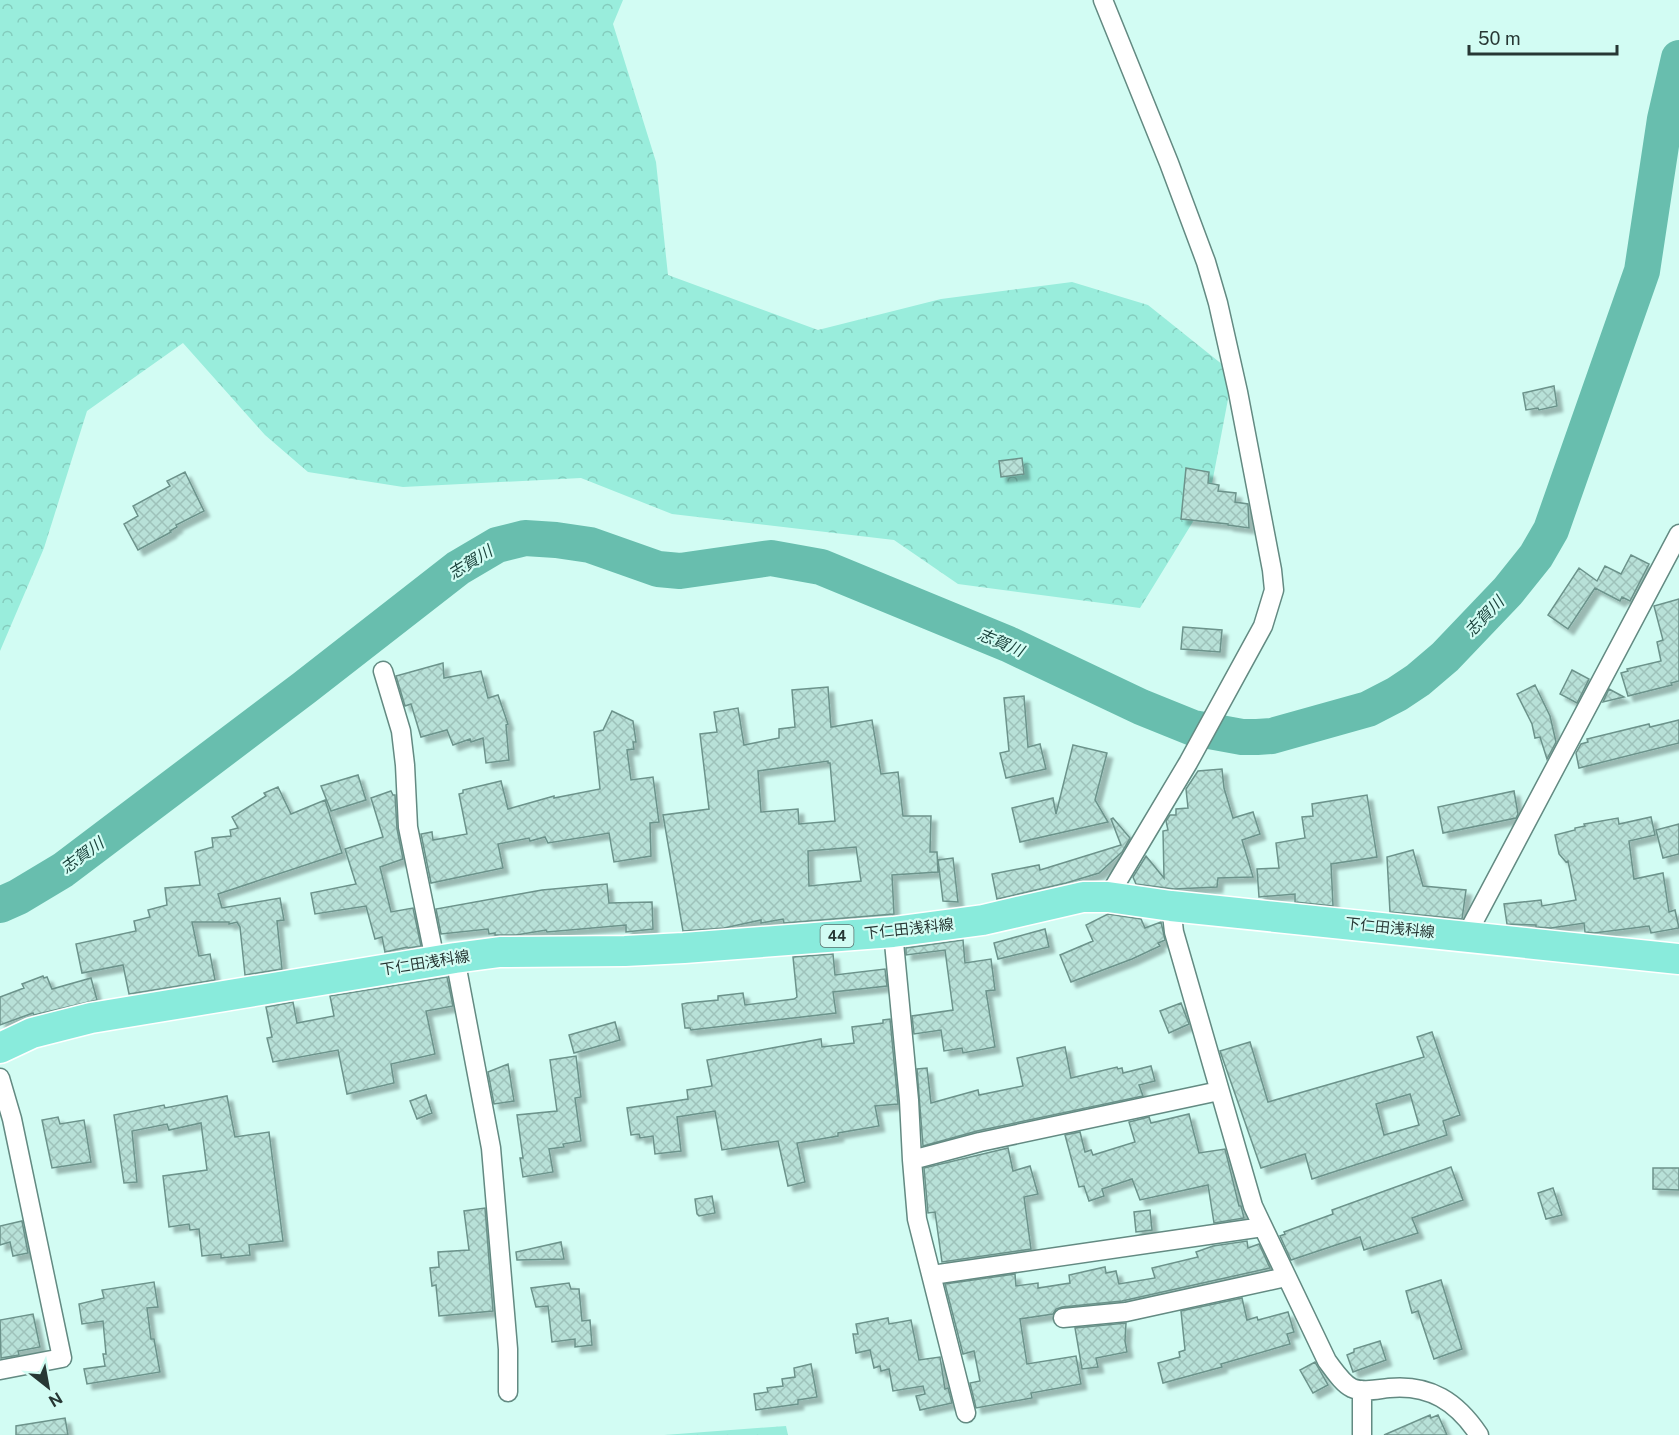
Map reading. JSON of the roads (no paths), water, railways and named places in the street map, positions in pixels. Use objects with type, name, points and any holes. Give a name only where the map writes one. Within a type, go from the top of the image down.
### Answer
[{"type":"main road","name":"下仁田浅科線","points":[[0,1048],[32,1033],[81,1020],[445,959],[500,952],[684,948],[893,932],[983,920],[1083,897],[1108,897],[1171,906],[1679,959]]},
{"type":"street","points":[[1103,0],[1170,163],[1206,262],[1218,303],[1238,392],[1274,590],[1263,626],[1192,755],[1108,897]]},
{"type":"street","points":[[1466,936],[1679,534]]},
{"type":"street","points":[[382,670],[401,731],[408,827],[445,959],[491,1148],[508,1348],[508,1392]]},
{"type":"street","points":[[1171,906],[1174,932],[1253,1206],[1327,1361],[1350,1387],[1362,1390],[1420,1388],[1451,1404],[1464,1414],[1479,1435]]},
{"type":"street","points":[[893,932],[909,1100],[917,1220],[966,1413]]},
{"type":"street","points":[[0,1078],[12,1119],[62,1358],[0,1370]]},
{"type":"street","points":[[912,1160],[980,1142],[1219,1091]]},
{"type":"street","points":[[932,1275],[1263,1227]]},
{"type":"street","points":[[1063,1318],[1126,1312],[1286,1277]]},
{"type":"street","points":[[1362,1390],[1362,1435]]},
{"type":"waterway","name":"志賀川","points":[[0,905],[63,870],[458,568],[497,545],[525,538],[590,545],[658,569],[680,571],[771,558],[821,567],[1008,644],[1141,707],[1193,728],[1242,737],[1272,736],[1368,709],[1418,680],[1445,657],[1508,591],[1536,556],[1551,530],[1642,271],[1665,119],[1679,58]]}]
